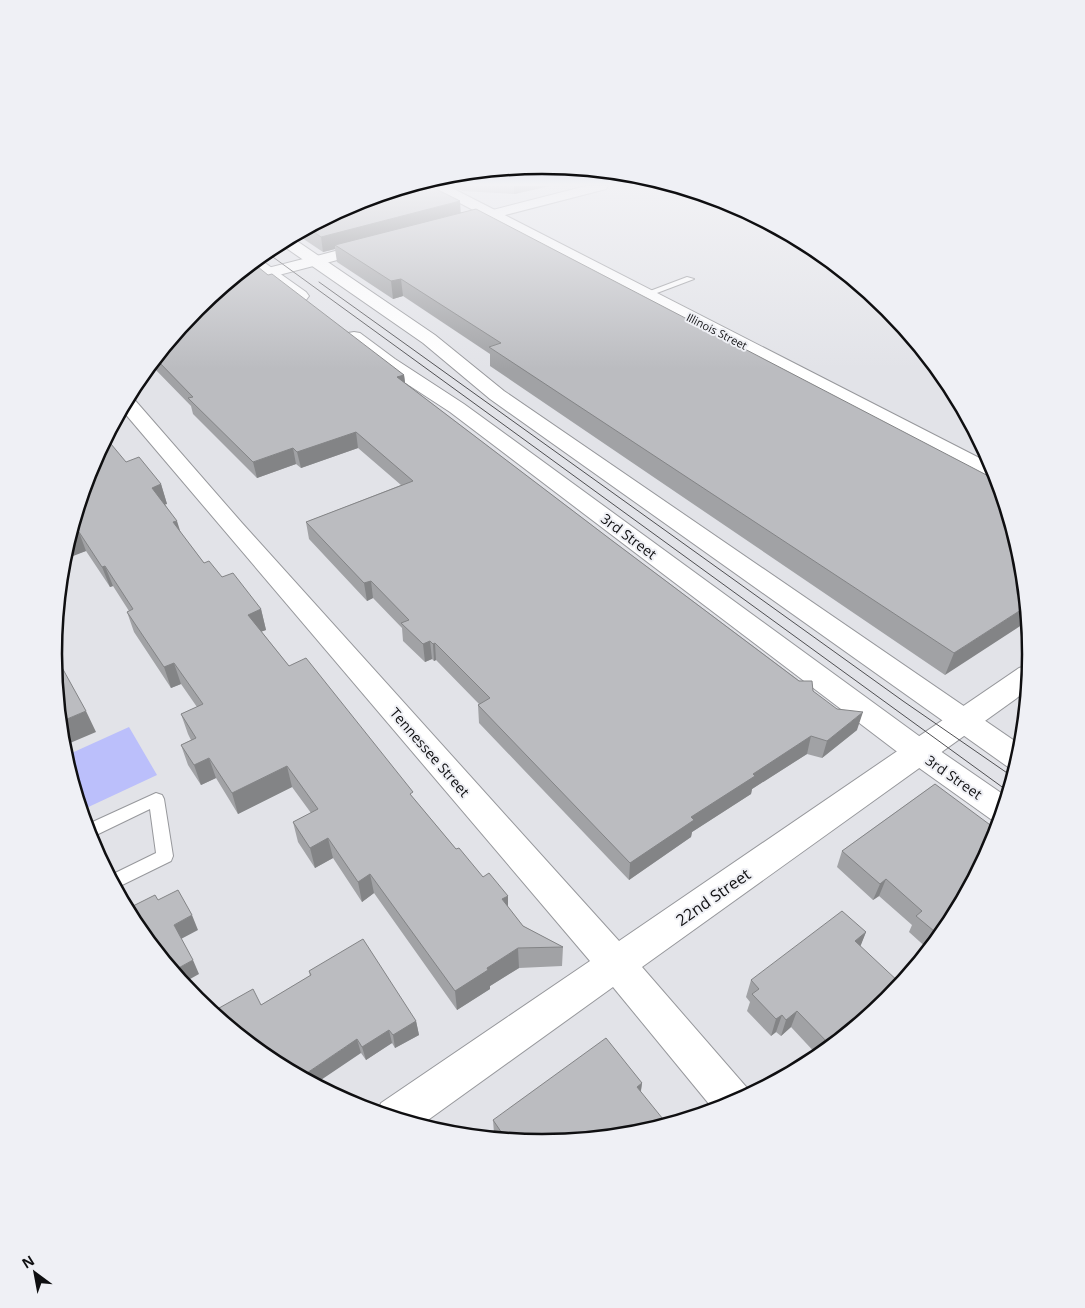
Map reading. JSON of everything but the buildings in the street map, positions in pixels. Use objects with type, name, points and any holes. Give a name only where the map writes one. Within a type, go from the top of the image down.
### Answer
[{"type":"street","points":[[295,247],[429,339],[497,395],[1011,755]]},
{"type":"street","points":[[241,280],[369,247]]},
{"type":"street","name":"Illinois Street","points":[[556,247],[986,470]]},
{"type":"street","points":[[260,266],[314,307]]},
{"type":"street","name":"3rd Street","points":[[344,329],[388,363],[465,414],[919,752],[997,807]]},
{"type":"street","name":"Tennessee Street","points":[[131,408],[644,996],[650,1006],[728,1096]]},
{"type":"street","name":"22nd Street","points":[[403,1113],[1021,681]]},
{"type":"lane","points":[[646,294],[690,279]]},
{"type":"lane","points":[[95,828],[156,799],[165,856],[119,879]]},
{"type":"shaded area","points":[[129,727],[157,775],[88,807],[73,752]]},
{"type":"tram line","points":[[273,257],[1003,788]]},
{"type":"tram line","points":[[319,282],[903,701],[1007,773]]}]
